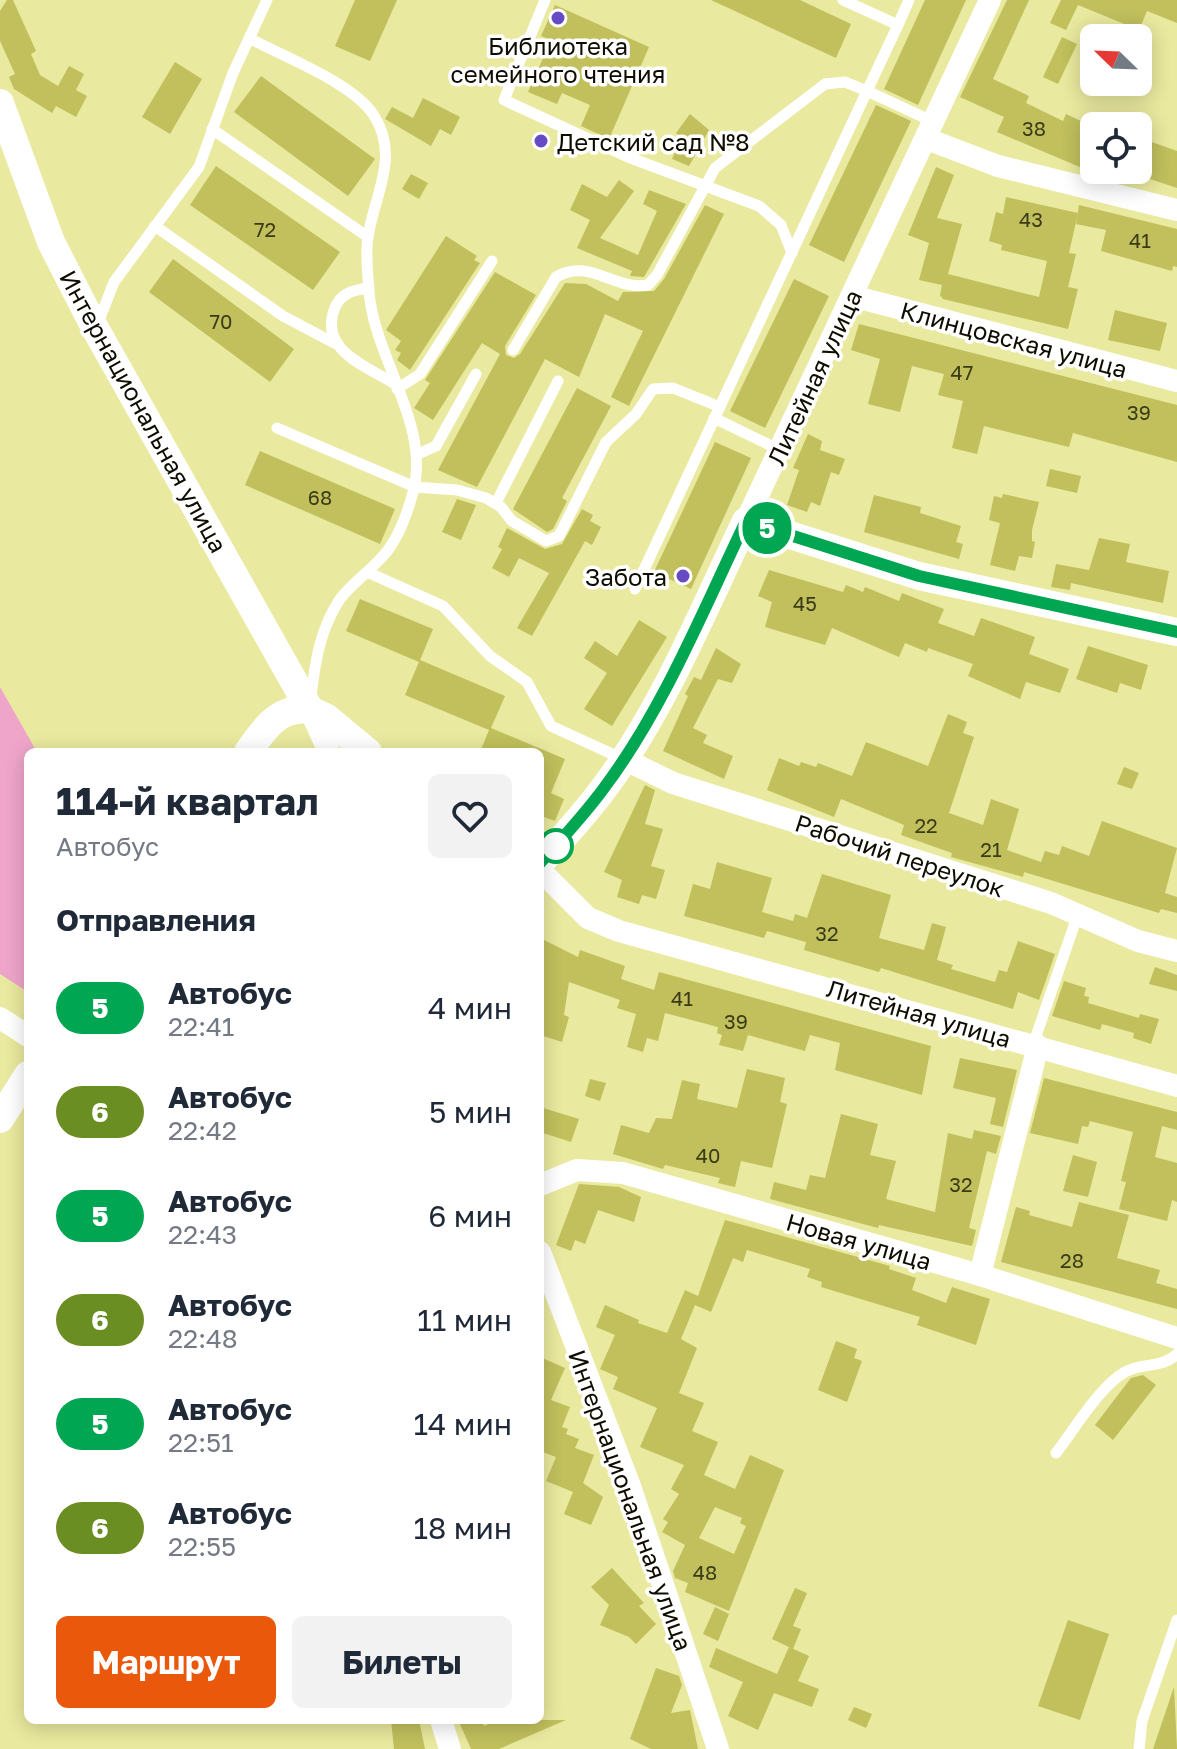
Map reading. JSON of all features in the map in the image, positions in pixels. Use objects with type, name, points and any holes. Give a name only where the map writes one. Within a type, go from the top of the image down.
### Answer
[{"type":"street","name":"Литейная улица","points":[[544,858],[604,788],[624,759],[693,631],[931,131],[990,0]]},
{"type":"street","name":"Интернациональная улица","points":[[0,103],[51,242],[96,330],[310,710],[327,748]]},
{"type":"street","points":[[931,131],[998,166],[1177,210]]},
{"type":"street","name":"Клинцовская улица","points":[[852,296],[1177,381]]},
{"type":"street","points":[[746,521],[919,576],[1177,632]]},
{"type":"street","points":[[252,748],[282,714],[290,710],[310,710]]},
{"type":"street","name":"Интернациональная улица","points":[[310,710],[327,718],[363,748]]},
{"type":"street","name":"Рабочий переулок","points":[[624,759],[673,783],[879,846],[1078,914],[1138,941],[1177,951]]},
{"type":"street","name":"Литейная улица","points":[[544,874],[581,913],[606,927],[1177,1086]]},
{"type":"street","points":[[0,1018],[24,1033]]},
{"type":"street","points":[[980,1275],[1036,1046]]},
{"type":"street","points":[[0,1119],[24,1081]]},
{"type":"street","name":"Новая улица","points":[[544,1183],[577,1170],[623,1173],[980,1275],[1177,1338]]},
{"type":"street","name":"Интернациональная улица","points":[[544,1262],[630,1486],[718,1749]]},
{"type":"street","points":[[442,1724],[450,1749]]},
{"type":"lane","points":[[258,0],[259,17]]},
{"type":"lane","points":[[96,330],[114,282],[199,167],[267,0]]},
{"type":"lane","points":[[545,0],[504,100],[628,157],[705,183],[771,214],[781,225],[792,253]]},
{"type":"lane","points":[[843,0],[898,25]]},
{"type":"lane","points":[[635,589],[909,0]]},
{"type":"lane","points":[[249,38],[350,92],[373,115],[386,158],[368,237],[369,288],[374,325],[418,454],[415,487],[396,538],[340,600],[321,637],[310,710]]},
{"type":"lane","points":[[513,350],[547,287],[568,270],[582,269],[641,286],[653,281],[705,183],[724,157],[816,89],[837,82],[867,91],[931,131]]},
{"type":"lane","points":[[212,129],[368,237]]},
{"type":"lane","points":[[155,226],[283,316],[334,343],[396,386],[411,382],[429,361],[492,261]]},
{"type":"lane","points":[[334,343],[331,331],[336,305],[343,295],[369,288]]},
{"type":"lane","points":[[418,454],[436,446],[476,374]]},
{"type":"lane","points":[[496,503],[558,381]]},
{"type":"lane","points":[[277,428],[415,487],[457,490],[496,503],[512,521],[546,541],[559,536],[606,442],[636,414],[653,389],[673,388],[780,450]]},
{"type":"lane","points":[[367,572],[443,606],[490,656],[527,682],[551,726],[624,759]]},
{"type":"lane","points":[[1036,1046],[1078,914]]},
{"type":"lane","points":[[1056,1453],[1119,1376],[1134,1368],[1166,1362],[1177,1354]]},
{"type":"lane","points":[[1139,1749],[1142,1721],[1177,1620]]},
{"type":"shaded area","points":[[0,687],[35,748],[24,748],[24,989],[0,974]]},
{"type":"building","points":[[7,0],[13,0],[36,51],[31,54],[40,75],[58,86],[69,66],[84,74],[76,90],[87,96],[76,117],[56,106],[52,113],[14,89],[9,77],[15,74],[0,41],[0,11]]},
{"type":"building","points":[[355,0],[397,0],[370,61],[335,46]]},
{"type":"building","points":[[711,0],[800,0],[851,24],[836,58]]},
{"type":"building","points":[[925,0],[966,0],[918,105],[884,89]]},
{"type":"building","points":[[1007,0],[1029,0],[993,79],[1029,96],[1026,103],[1063,121],[1066,114],[1080,120],[1080,167],[997,132],[1004,117],[960,97]]},
{"type":"building","points":[[1061,0],[1177,0],[1177,23],[1147,11],[1142,24],[1124,24],[1078,5],[1066,30],[1050,23]]},
{"type":"building","points":[[555,5],[649,47],[609,139],[581,126],[590,105],[562,93],[557,104],[528,92],[551,40],[541,36]]},
{"type":"building","points":[[1062,37],[1077,44],[1058,84],[1043,77]]},
{"type":"building","points":[[175,62],[202,79],[170,134],[142,117]]},
{"type":"building","points":[[261,76],[375,159],[348,196],[234,112]]},
{"type":"building","points":[[423,98],[460,117],[451,135],[440,129],[431,146],[385,119],[392,107],[413,118]]},
{"type":"building","points":[[876,105],[911,121],[844,262],[809,245]]},
{"type":"building","points":[[690,114],[709,130],[689,166],[672,159],[681,137],[676,133]]},
{"type":"building","points":[[1152,142],[1177,151],[1177,188],[1152,180]]},
{"type":"building","points":[[216,166],[340,252],[313,290],[190,205]]},
{"type":"building","points":[[936,167],[954,175],[937,218],[962,224],[948,274],[1039,297],[1047,261],[1001,250],[1002,245],[989,241],[996,212],[1003,214],[1006,197],[1078,213],[1069,253],[1076,254],[1068,287],[1078,289],[1068,329],[943,299],[940,295],[942,285],[919,280],[929,243],[908,235]]},
{"type":"building","points":[[411,174],[428,183],[419,199],[402,189]]},
{"type":"building","points":[[619,180],[634,191],[600,238],[638,255],[657,211],[643,204],[649,190],[686,204],[644,277],[630,276],[632,271],[577,248],[590,220],[570,210],[582,184],[607,197]]},
{"type":"building","points":[[705,205],[724,214],[629,406],[611,397],[643,331],[605,314],[579,377],[545,359],[477,487],[438,470],[500,354],[482,343],[433,420],[414,408],[430,383],[425,380],[495,272],[536,295],[505,346],[506,355],[514,358],[520,354],[565,283],[586,284],[618,301],[623,292],[654,291],[664,279]]},
{"type":"building","points":[[1079,205],[1177,229],[1177,267],[1173,266],[1172,271],[1101,251],[1106,230],[1076,224]]},
{"type":"building","points":[[446,236],[477,256],[474,260],[480,263],[410,370],[397,360],[401,353],[395,350],[401,341],[386,330]]},
{"type":"building","points":[[173,259],[294,349],[270,382],[149,292]]},
{"type":"building","points":[[794,279],[829,296],[765,428],[730,411]]},
{"type":"building","points":[[1115,310],[1167,323],[1160,351],[1108,340]]},
{"type":"building","points":[[859,324],[1177,405],[1177,462],[1073,433],[1069,447],[984,426],[977,454],[952,448],[963,401],[938,395],[944,374],[912,366],[900,412],[868,404],[880,359],[851,350]]},
{"type":"building","points":[[577,388],[611,406],[562,498],[567,501],[553,529],[547,532],[513,509]]},
{"type":"building","points":[[808,434],[822,441],[820,450],[845,459],[839,475],[831,472],[820,506],[811,502],[807,512],[787,505],[799,470],[793,468]]},
{"type":"building","points":[[715,442],[751,458],[691,589],[654,572]]},
{"type":"building","points":[[260,451],[395,509],[380,544],[245,485]]},
{"type":"building","points":[[1050,469],[1081,476],[1077,493],[1046,486]]},
{"type":"building","points":[[1003,494],[1039,502],[1032,530],[1032,541],[1035,542],[1032,558],[1019,556],[1015,571],[990,565],[1000,523],[989,520],[994,496],[1002,498]]},
{"type":"building","points":[[874,495],[921,507],[920,513],[961,526],[956,542],[963,544],[959,559],[864,532]]},
{"type":"building","points":[[457,499],[476,505],[461,540],[442,532]]},
{"type":"building","points":[[582,509],[593,515],[590,521],[601,527],[592,545],[585,541],[532,636],[517,628],[549,573],[519,558],[509,577],[492,568],[502,549],[498,547],[507,528],[545,549],[562,544]]},
{"type":"building","points":[[1099,538],[1130,544],[1126,562],[1169,571],[1163,603],[1071,583],[1070,590],[1051,587],[1056,564],[1089,570]]},
{"type":"building","points":[[769,570],[843,592],[846,585],[863,592],[865,587],[899,601],[902,593],[944,609],[938,623],[974,636],[981,618],[1035,637],[1029,654],[1069,669],[1060,693],[1026,682],[1020,699],[968,676],[973,664],[928,648],[927,652],[905,643],[899,657],[832,628],[825,645],[765,627],[772,602],[758,596]]},
{"type":"building","points":[[360,599],[433,629],[420,660],[505,696],[491,728],[539,748],[482,748],[489,730],[405,695],[419,662],[346,631]]},
{"type":"building","points":[[639,620],[667,637],[612,726],[584,709],[607,673],[584,658],[595,641],[617,656]]},
{"type":"building","points":[[1088,646],[1148,665],[1141,690],[1120,683],[1117,693],[1076,679]]},
{"type":"building","points":[[716,648],[741,664],[732,683],[718,679],[693,728],[707,735],[703,743],[733,756],[724,779],[663,751],[688,696],[685,694],[694,677],[701,680]]},
{"type":"building","points":[[948,714],[967,722],[963,733],[974,737],[949,813],[983,825],[991,799],[1019,809],[1007,850],[1041,862],[1045,851],[1059,855],[1062,846],[1089,856],[1102,821],[1177,848],[1165,893],[1177,897],[1177,913],[1161,909],[1159,913],[1024,872],[1023,877],[951,857],[952,853],[901,835],[904,825],[841,799],[834,817],[767,790],[779,758],[799,766],[801,762],[816,767],[818,763],[852,776],[866,742],[928,766]]},
{"type":"building","points":[[544,750],[565,759],[551,793],[564,799],[555,821],[544,817]]},
{"type":"building","points":[[1124,767],[1139,773],[1132,789],[1117,784]]},
{"type":"building","points":[[645,785],[655,790],[645,824],[663,829],[651,866],[665,870],[656,899],[642,895],[639,904],[617,897],[622,880],[604,872]]},
{"type":"building","points":[[717,862],[772,878],[762,912],[793,921],[795,914],[807,918],[822,874],[891,895],[879,938],[924,950],[932,923],[946,927],[937,960],[953,965],[951,969],[995,982],[999,970],[1007,972],[1018,941],[1055,954],[1039,1000],[1018,992],[1013,1009],[881,968],[879,972],[804,950],[806,942],[767,931],[764,938],[684,916],[693,884],[710,889]]},
{"type":"building","points":[[544,940],[578,957],[580,950],[625,966],[621,979],[654,990],[659,972],[931,1046],[922,1095],[835,1070],[840,1043],[810,1035],[805,1051],[748,1035],[743,1051],[719,1045],[722,1035],[717,1033],[718,1027],[665,1013],[658,1041],[647,1038],[643,1052],[627,1047],[636,1014],[617,1008],[620,1000],[569,982],[564,1015],[569,1017],[562,1042],[544,1036]]},
{"type":"building","points":[[1155,967],[1177,975],[1177,991],[1149,984]]},
{"type":"building","points":[[1064,981],[1086,988],[1084,996],[1089,997],[1088,1003],[1139,1018],[1140,1014],[1159,1019],[1151,1044],[1133,1038],[1134,1033],[1102,1024],[1100,1030],[1052,1016]]},
{"type":"building","points":[[960,1058],[1017,1070],[1003,1127],[990,1124],[996,1098],[953,1088]]},
{"type":"building","points":[[747,1069],[785,1078],[780,1102],[787,1104],[772,1168],[741,1161],[735,1187],[718,1183],[720,1178],[665,1165],[663,1169],[613,1154],[621,1125],[649,1133],[656,1118],[672,1119],[682,1080],[700,1084],[697,1099],[737,1108]]},
{"type":"building","points":[[1044,1078],[1177,1112],[1177,1130],[1162,1126],[1155,1157],[1177,1163],[1177,1202],[1172,1200],[1167,1221],[1119,1209],[1126,1182],[1121,1181],[1133,1132],[1090,1121],[1088,1127],[1082,1126],[1078,1144],[1030,1133]]},
{"type":"building","points":[[590,1079],[606,1083],[600,1101],[585,1096]]},
{"type":"building","points":[[544,1108],[579,1119],[571,1142],[544,1133]]},
{"type":"building","points":[[841,1114],[878,1124],[870,1155],[896,1161],[886,1199],[935,1212],[948,1133],[972,1139],[974,1130],[1001,1136],[996,1154],[987,1151],[969,1228],[976,1230],[972,1246],[879,1225],[878,1228],[770,1199],[774,1182],[806,1190],[810,1175],[825,1178]]},
{"type":"building","points":[[1073,1155],[1097,1162],[1088,1197],[1063,1191]]},
{"type":"building","points":[[579,1184],[619,1187],[641,1197],[634,1222],[598,1210],[585,1244],[575,1240],[571,1251],[556,1245]]},
{"type":"building","points":[[1079,1202],[1129,1215],[1117,1258],[1160,1270],[1156,1283],[1177,1289],[1177,1309],[1001,1262],[1016,1207],[1030,1211],[1029,1215],[1072,1227]]},
{"type":"building","points":[[725,1220],[890,1266],[889,1269],[916,1278],[912,1290],[946,1303],[952,1287],[990,1299],[976,1345],[917,1325],[920,1317],[821,1287],[822,1282],[807,1277],[810,1269],[747,1250],[743,1262],[733,1258],[711,1312],[695,1305],[681,1339],[697,1348],[679,1393],[704,1403],[692,1431],[718,1442],[704,1475],[735,1489],[750,1455],[784,1470],[729,1611],[685,1592],[688,1583],[675,1578],[673,1571],[685,1545],[662,1532],[668,1522],[663,1519],[679,1494],[671,1489],[684,1465],[640,1447],[657,1408],[613,1389],[618,1377],[600,1369],[615,1335],[596,1327],[605,1305],[639,1320],[638,1323],[667,1333],[685,1290],[698,1296]],"holes":[[[715,1507],[742,1518],[740,1523],[746,1526],[734,1554],[699,1538]]]},
{"type":"building","points":[[836,1341],[857,1349],[854,1358],[862,1361],[847,1402],[818,1390]]},
{"type":"building","points":[[544,1359],[565,1368],[551,1400],[570,1407],[562,1427],[568,1429],[566,1434],[579,1439],[575,1448],[594,1455],[583,1483],[603,1497],[591,1525],[564,1514],[573,1492],[546,1481],[556,1457],[544,1452]]},
{"type":"building","points":[[1143,1375],[1156,1385],[1113,1440],[1095,1425],[1131,1378]]},
{"type":"building","points":[[612,1568],[644,1603],[639,1606],[656,1624],[636,1644],[629,1637],[600,1625],[609,1605],[591,1587]]},
{"type":"building","points":[[795,1588],[807,1593],[793,1626],[801,1629],[793,1649],[772,1639]]},
{"type":"building","points":[[715,1607],[729,1614],[718,1641],[703,1634]]},
{"type":"building","points":[[1068,1620],[1109,1634],[1080,1720],[1038,1706]]},
{"type":"building","points":[[789,1647],[809,1656],[798,1681],[819,1689],[812,1707],[774,1693],[758,1730],[728,1716],[743,1682],[709,1667],[716,1648],[777,1674]]},
{"type":"building","points":[[656,1668],[679,1676],[682,1685],[671,1713],[690,1710],[698,1749],[651,1749],[630,1739]]},
{"type":"building","points":[[1174,1687],[1177,1749],[1153,1749]]},
{"type":"building","points":[[854,1707],[872,1714],[866,1728],[848,1720]]},
{"type":"building","points":[[544,1720],[566,1720],[499,1749],[471,1749],[460,1724],[544,1724]]},
{"type":"building","points":[[391,1724],[420,1724],[425,1749],[394,1749]]},
{"type":"bus line","name":"5","points":[[544,859],[581,817],[624,759],[693,631],[746,521],[876,565],[1177,632]]},
{"type":"place","name":"Библиотека семейного чтения","points":[[558,18]]},
{"type":"place","name":"Детский сад №8","points":[[541,141]]},
{"type":"place","name":"Забота","points":[[683,576]]}]
